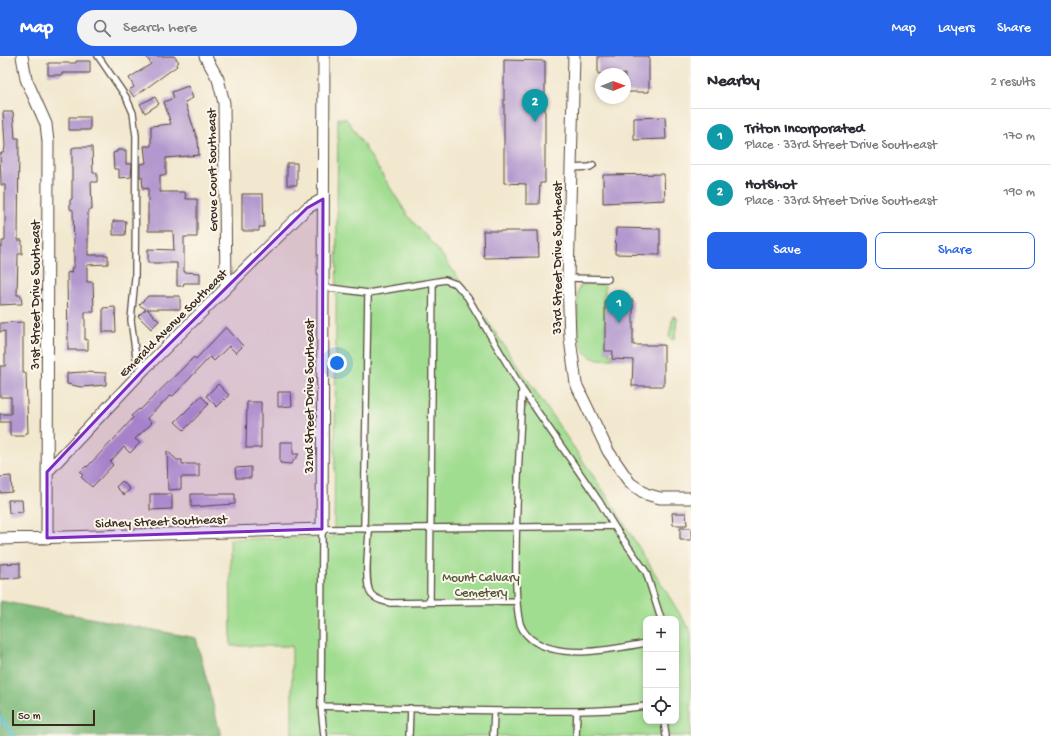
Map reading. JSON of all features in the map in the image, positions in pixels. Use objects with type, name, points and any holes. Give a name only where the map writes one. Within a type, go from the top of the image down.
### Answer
[{"type":"street","name":"31st Street Drive Southeast","points":[[22,56],[26,79],[46,124],[48,142],[47,538]]},
{"type":"street","name":"Grove Court Southeast","points":[[205,56],[218,79],[224,103],[226,288]]},
{"type":"street","name":"32nd Street Drive Southeast","points":[[322,528],[324,56]]},
{"type":"street","name":"33rd Street Drive Southeast","points":[[574,56],[568,278],[570,339],[576,384],[608,451],[630,483],[646,494],[660,498],[691,498]]},
{"type":"street","name":"Emerald Avenue Southeast","points":[[47,472],[145,368],[307,208],[323,199]]},
{"type":"street","name":"Sidney Street Southeast","points":[[0,539],[322,528]]},
{"type":"lane","points":[[98,56],[126,97],[132,113],[136,136],[135,278],[131,320],[136,357],[145,368]]},
{"type":"lane","points":[[571,168],[590,167],[593,165]]},
{"type":"lane","points":[[568,278],[608,279]]},
{"type":"lane","points":[[322,287],[368,293],[445,280],[456,284],[468,298],[522,389],[646,572],[660,616]]},
{"type":"lane","points":[[430,602],[432,529],[433,282]]},
{"type":"lane","points":[[368,293],[367,583],[372,596],[390,603],[516,601]]},
{"type":"lane","points":[[522,389],[516,527],[516,601],[519,621],[525,633],[544,647],[557,651],[606,650],[643,644]]},
{"type":"lane","points":[[322,528],[432,529],[614,526]]},
{"type":"lane","name":"32nd Street Drive Southeast","points":[[322,528],[321,706],[324,736]]},
{"type":"lane","points":[[321,706],[494,711],[618,710],[643,706]]},
{"type":"lane","points":[[409,736],[410,708]]},
{"type":"lane","points":[[493,736],[494,711]]},
{"type":"lane","points":[[576,736],[577,711]]},
{"type":"lane","points":[[664,724],[666,736]]},
{"type":"highlighted area","points":[[323,199],[322,529],[47,538],[47,472],[145,368],[307,208]]},
{"type":"green space","name":"Mount Calvary Cemetery","points":[[338,118],[346,119],[408,216],[443,256],[609,499],[691,632],[691,736],[292,736],[292,646],[231,646],[230,539],[334,537]]},
{"type":"green space","points":[[603,284],[605,286],[605,351],[610,351],[610,354],[613,354],[612,359],[593,358],[587,354],[582,347],[579,338],[577,317],[578,290],[581,285]]},
{"type":"green space","points":[[673,316],[677,318],[675,338],[672,340],[669,337]]},
{"type":"green space","points":[[0,601],[196,638],[221,736],[0,736]]},
{"type":"building","points":[[146,56],[174,56],[179,62],[176,64],[177,66],[134,97],[129,90],[134,87],[129,78],[151,64]]},
{"type":"building","points":[[598,56],[649,56],[649,92],[631,92],[631,68],[598,68]]},
{"type":"building","points":[[504,60],[545,61],[545,183],[540,183],[539,204],[526,204],[526,184],[504,183]]},
{"type":"building","points":[[76,61],[90,61],[90,73],[62,73],[62,75],[48,75],[48,63],[76,63]]},
{"type":"building","points":[[188,86],[193,98],[185,102],[198,141],[199,155],[166,158],[166,175],[160,175],[160,192],[185,192],[186,199],[197,199],[197,237],[184,237],[184,272],[200,273],[200,283],[184,283],[183,286],[177,286],[177,263],[148,263],[148,249],[174,250],[173,231],[148,231],[148,188],[143,189],[142,177],[140,177],[140,164],[146,163],[144,146],[151,146],[151,126],[171,124],[164,102],[174,98],[172,92]]},
{"type":"building","points":[[155,97],[159,104],[145,113],[140,104]]},
{"type":"building","points":[[3,112],[13,112],[15,138],[19,138],[18,240],[22,240],[22,254],[18,254],[17,295],[21,295],[22,304],[0,305],[0,246],[2,246],[2,241],[5,241],[5,185],[1,185],[0,154],[4,152],[5,146]]},
{"type":"building","points":[[69,117],[90,117],[90,130],[69,130]]},
{"type":"building","points":[[665,117],[666,139],[634,140],[634,118]]},
{"type":"building","points":[[92,147],[93,173],[97,173],[97,182],[91,182],[92,210],[88,210],[88,255],[108,255],[108,264],[87,265],[87,282],[93,282],[94,312],[85,312],[85,340],[88,340],[88,350],[68,350],[67,273],[72,272],[71,268],[74,268],[73,210],[70,209],[70,200],[72,199],[72,148]]},
{"type":"building","points":[[117,150],[126,150],[126,164],[132,164],[131,177],[119,178],[119,169],[114,169],[113,153],[117,152]]},
{"type":"building","points":[[287,163],[297,163],[297,185],[287,185]]},
{"type":"building","points":[[664,174],[665,200],[603,203],[603,175]]},
{"type":"building","points":[[242,194],[263,194],[264,227],[259,227],[259,231],[242,231]]},
{"type":"building","points":[[113,221],[126,221],[125,235],[113,235]]},
{"type":"building","points":[[616,228],[660,229],[660,255],[615,254]]},
{"type":"building","points":[[483,231],[538,231],[539,257],[484,258]]},
{"type":"building","points":[[148,296],[180,296],[180,309],[147,309],[159,321],[151,329],[138,316],[146,309],[139,305]]},
{"type":"building","points":[[605,300],[633,300],[633,345],[664,345],[664,386],[632,386],[633,360],[612,359],[613,351],[605,351]]},
{"type":"building","points":[[115,307],[116,332],[103,332],[103,308]]},
{"type":"building","points":[[23,322],[23,373],[26,373],[28,433],[25,433],[25,436],[10,436],[10,422],[0,422],[0,414],[11,414],[11,397],[0,397],[0,366],[5,366],[5,331],[0,332],[0,323]]},
{"type":"building","points":[[226,327],[243,346],[236,353],[229,346],[214,361],[210,357],[173,396],[171,395],[147,418],[152,423],[135,439],[140,443],[130,453],[124,447],[110,462],[113,465],[92,487],[81,477],[83,475],[80,472],[86,466],[87,467],[115,438],[133,418],[131,416],[139,409],[140,410],[194,357],[196,359]]},
{"type":"building","points":[[67,373],[106,373],[106,385],[81,387],[67,384]]},
{"type":"building","points":[[218,384],[229,395],[217,407],[206,396]]},
{"type":"building","points":[[278,392],[291,392],[292,406],[278,407]]},
{"type":"building","points":[[201,396],[209,404],[184,430],[175,422]]},
{"type":"building","points":[[247,402],[261,402],[261,448],[246,448]]},
{"type":"building","points":[[280,442],[293,442],[293,454],[299,454],[291,464],[280,463]]},
{"type":"building","points":[[167,451],[177,460],[182,460],[182,464],[199,464],[199,477],[181,477],[181,489],[168,490]]},
{"type":"building","points":[[251,467],[251,478],[236,478],[235,468]]},
{"type":"building","points":[[11,476],[12,492],[0,493],[0,477]]},
{"type":"building","points":[[122,481],[130,489],[124,495],[116,487]]},
{"type":"building","points":[[150,494],[172,494],[172,509],[150,510]]},
{"type":"building","points":[[191,494],[235,494],[235,504],[191,507]]},
{"type":"building","points":[[8,500],[22,500],[23,512],[9,513]]},
{"type":"building","points":[[672,513],[686,513],[687,525],[673,525]]},
{"type":"building","points":[[680,528],[691,528],[691,540],[680,540]]},
{"type":"building","points":[[20,563],[20,578],[0,579],[0,564]]},
{"type":"waterway","points":[[0,717],[13,736]]},
{"type":"place","name":"HotShot","points":[[535,122]]},
{"type":"place","name":"Triton Incorporated","points":[[619,323]]}]
